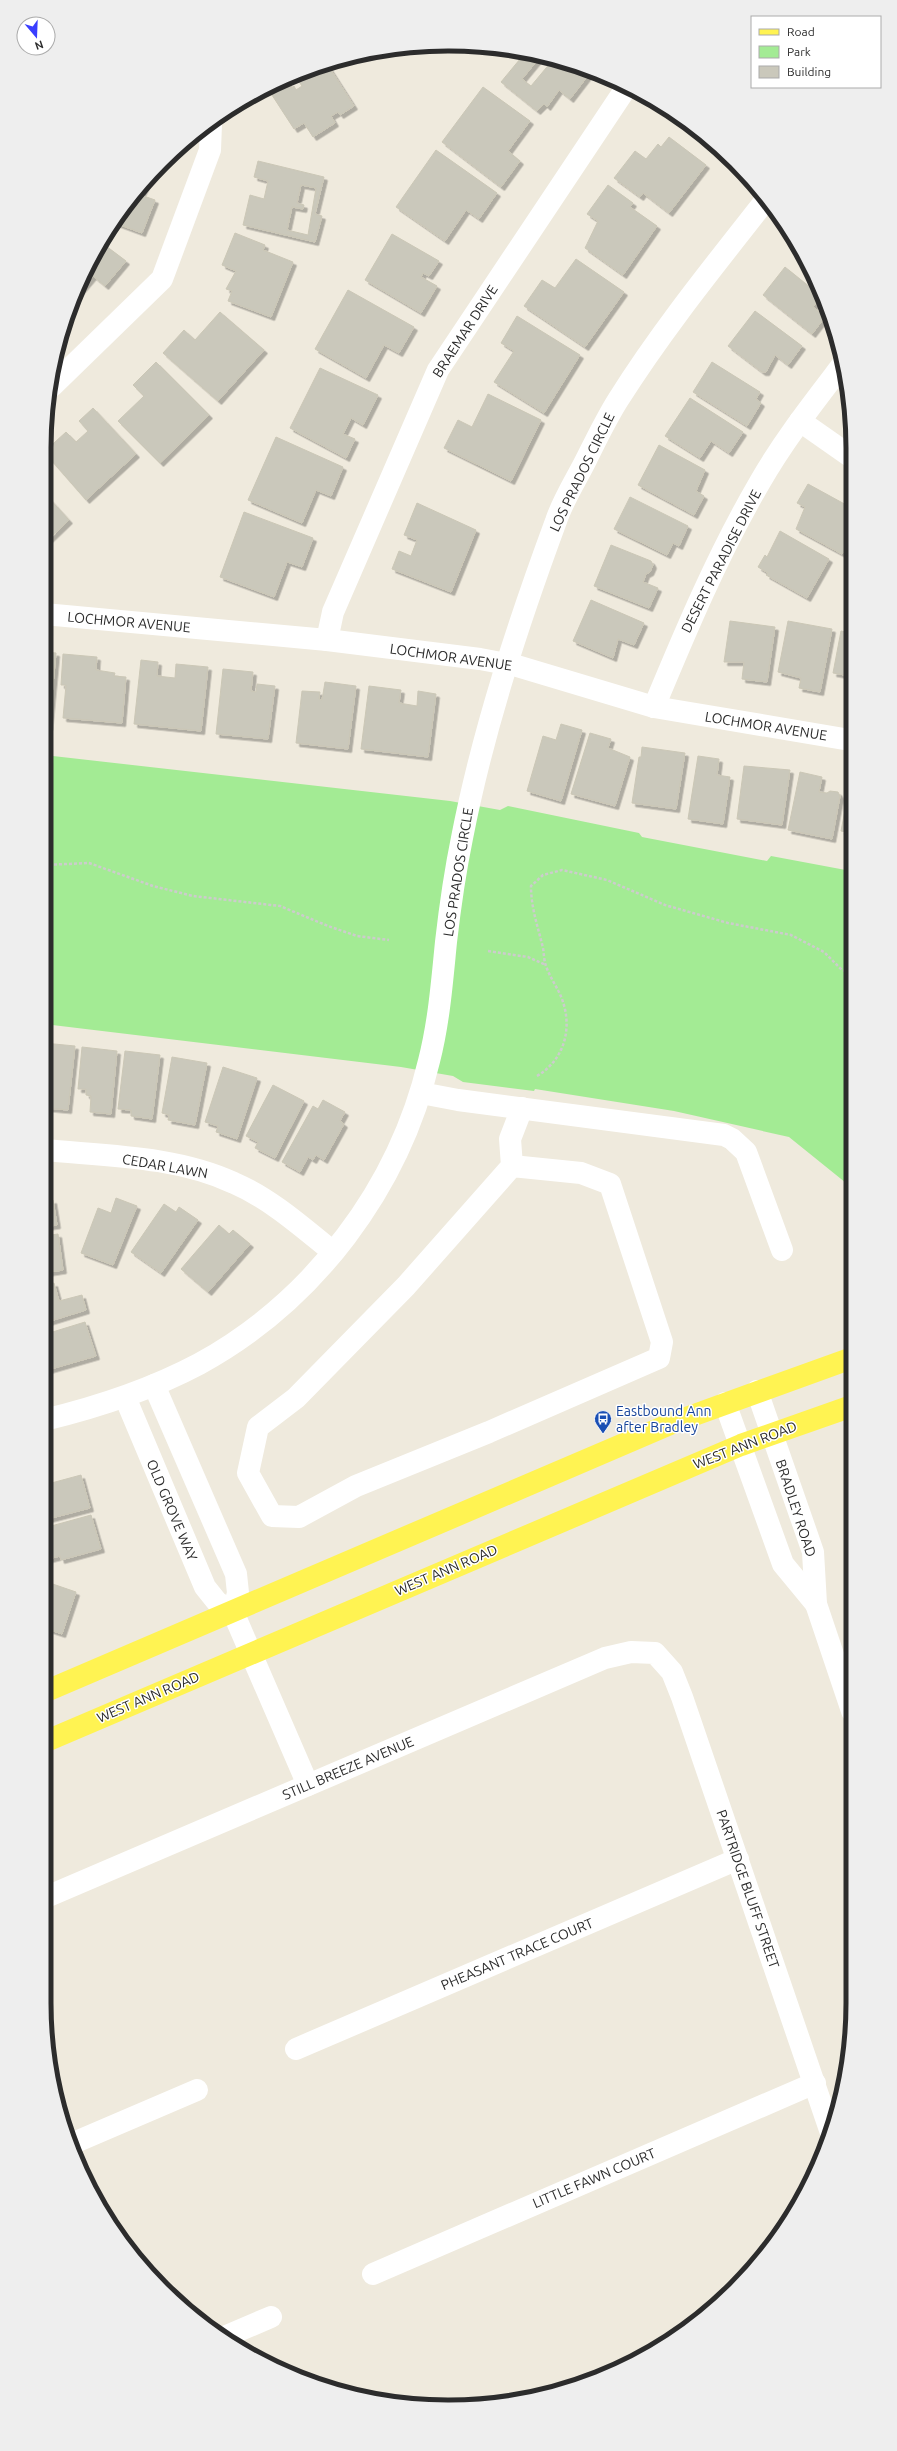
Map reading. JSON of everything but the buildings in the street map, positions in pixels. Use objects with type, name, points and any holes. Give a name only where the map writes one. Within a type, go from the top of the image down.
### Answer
[{"type":"main road","points":[[51,1689],[725,1403],[846,1360]]},
{"type":"main road","name":"WEST ANN ROAD","points":[[51,1739],[741,1445],[846,1408]]},
{"type":"street","name":"BRAEMAR DRIVE","points":[[328,640],[333,612],[438,370],[623,92]]},
{"type":"street","points":[[57,381],[162,280],[210,150],[210,131]]},
{"type":"street","name":"LOS PRADOS CIRCLE","points":[[51,1418],[125,1397],[154,1385],[201,1362],[244,1335],[288,1300],[333,1252],[367,1207],[384,1178],[404,1138],[421,1093],[439,1013],[450,914],[463,831],[479,762],[508,664],[557,516],[616,403],[677,314],[763,205]]},
{"type":"street","name":"DESERT PARADISE DRIVE","points":[[654,706],[684,633],[723,549],[760,481],[800,421],[838,371]]},
{"type":"street","points":[[800,421],[846,453]]},
{"type":"street","name":"LOCHMOR AVENUE","points":[[51,615],[328,640],[508,664],[654,706],[846,739]]},
{"type":"street","points":[[421,1093],[522,1108],[715,1133],[732,1139],[746,1152],[782,1250]]},
{"type":"street","points":[[512,1166],[581,1173],[610,1184],[662,1342],[659,1358],[489,1432],[356,1486],[299,1517],[272,1516],[248,1473],[258,1427],[296,1398],[401,1291],[512,1166],[510,1139],[522,1108]]},
{"type":"street","name":"CEDAR LAWN","points":[[51,1151],[163,1162],[213,1174],[258,1196],[333,1252]]},
{"type":"street","points":[[154,1385],[236,1574],[238,1592],[234,1612],[308,1785]]},
{"type":"street","name":"BRADLEY ROAD","points":[[757,1391],[814,1552],[816,1604],[846,1693]]},
{"type":"street","name":"OLD GROVE WAY","points":[[125,1397],[205,1587],[217,1602],[234,1612]]},
{"type":"street","name":"BRADLEY ROAD","points":[[725,1403],[783,1564],[816,1604]]},
{"type":"street","name":"STILL BREEZE AVENUE","points":[[51,1895],[605,1658],[630,1652],[655,1653]]},
{"type":"street","name":"PARTRIDGE BLUFF STREET","points":[[655,1653],[672,1672],[738,1859],[827,2122]]},
{"type":"street","name":"PHEASANT TRACE COURT","points":[[296,2049],[738,1859]]},
{"type":"street","name":"LITTLE FAWN COURT","points":[[373,2274],[815,2082]]},
{"type":"street","points":[[76,2142],[197,2090]]},
{"type":"street","points":[[230,2334],[271,2317]]},
{"type":"path","points":[[51,865],[89,863],[153,886],[193,896],[280,906],[301,913],[328,926],[357,936],[389,940]]},
{"type":"path","points":[[537,1076],[555,1062],[564,1044],[566,1034],[562,999],[546,965],[531,905],[531,886],[543,875],[562,870],[607,880],[665,905],[721,921],[791,935],[824,952],[842,970],[846,971]]},
{"type":"path","points":[[488,951],[528,957],[546,965]]},
{"type":"green space","points":[[51,756],[450,801],[500,810],[508,806],[639,833],[642,837],[767,861],[771,856],[846,870],[846,1183],[789,1137],[674,1111],[535,1089],[534,1091],[463,1082],[453,1076],[401,1067],[51,1025]]},
{"type":"place","name":"Eastbound Ann after Bradley","points":[[603,1434]]}]
